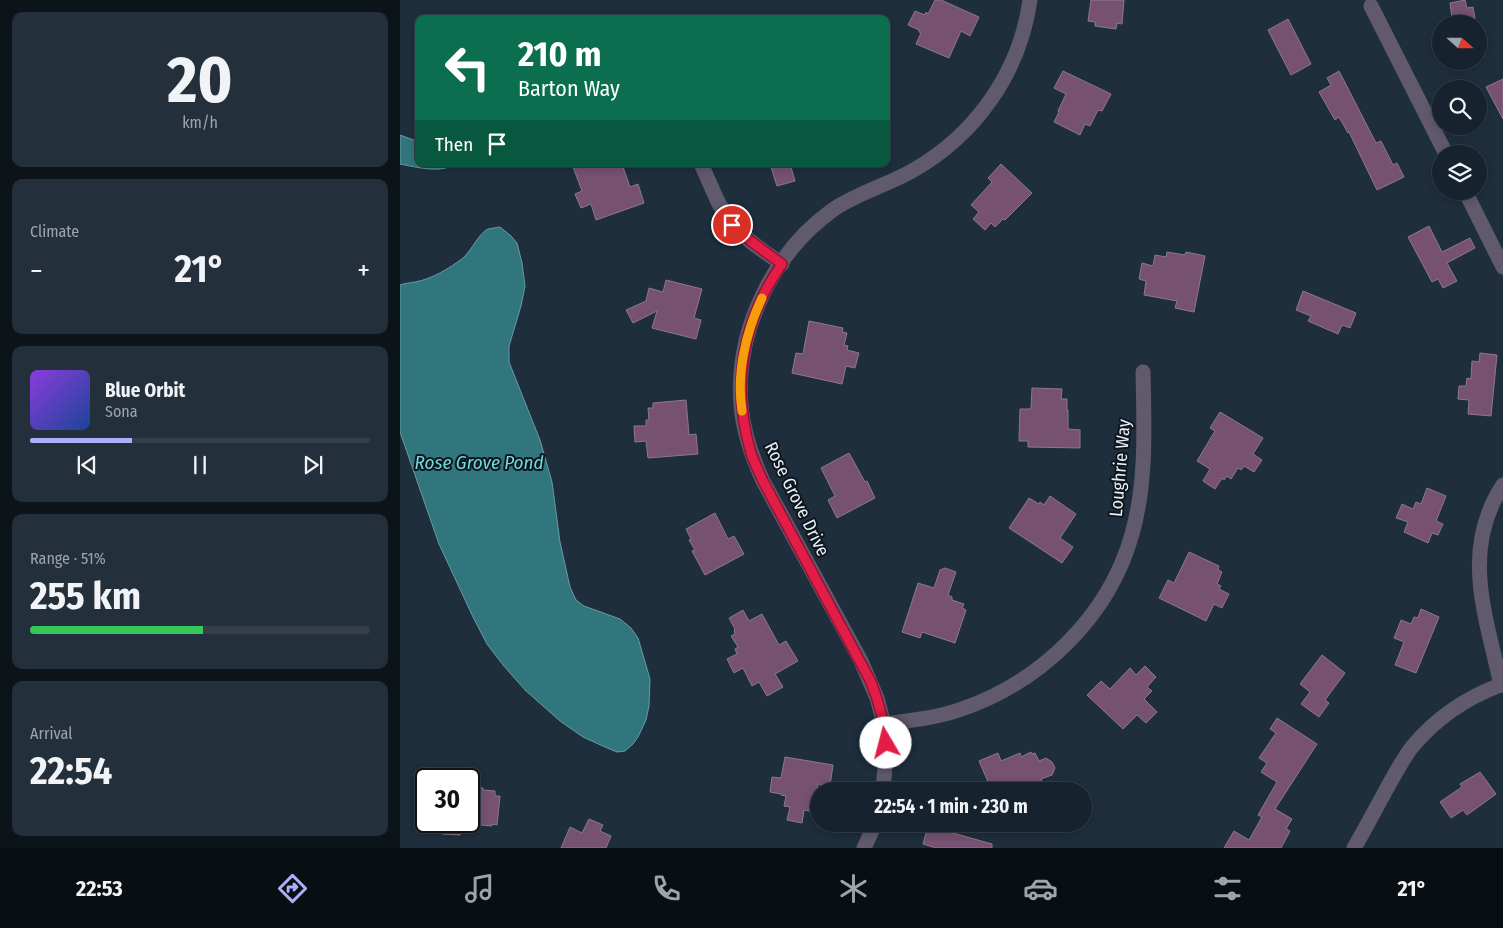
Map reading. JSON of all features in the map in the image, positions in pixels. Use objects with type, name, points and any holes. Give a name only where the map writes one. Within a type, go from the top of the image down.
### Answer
[{"type":"street","name":"Rose Grove Drive","points":[[884,782],[886,750],[884,724],[871,682],[763,481],[752,454],[741,405],[742,360],[754,315],[764,293],[782,264],[802,238],[836,208],[914,170],[934,158],[966,131],[992,99],[1007,74],[1020,43],[1026,25],[1030,0]]},
{"type":"street","points":[[1371,6],[1441,145]]},
{"type":"street","points":[[702,167],[721,207],[732,225],[782,264]]},
{"type":"street","points":[[1470,200],[1503,267]]},
{"type":"street","name":"Loughrie Way","points":[[884,724],[941,715],[959,710],[998,694],[1040,667],[1076,634],[1092,614],[1116,578],[1133,533],[1138,511],[1142,469],[1143,372]]},
{"type":"street","points":[[1354,848],[1397,771],[1417,742],[1430,728],[1453,709],[1476,695],[1502,685],[1480,588],[1479,562],[1482,537],[1489,513],[1503,485]]},
{"type":"street","points":[[864,848],[871,832]]},
{"type":"water","points":[[400,135],[415,141],[415,167],[400,164]]},
{"type":"water","points":[[416,167],[449,167],[442,169]]},
{"type":"water","name":"Rose Grove Pond","points":[[500,227],[517,243],[525,286],[509,346],[509,362],[540,440],[552,482],[560,542],[570,587],[576,600],[584,606],[620,619],[631,628],[638,638],[650,679],[649,706],[646,720],[638,737],[625,751],[617,752],[583,737],[560,721],[525,690],[487,644],[439,544],[400,432],[400,285],[421,281],[447,269],[463,258],[485,231]]},
{"type":"building","points":[[935,0],[941,0],[979,17],[970,36],[961,31],[949,58],[916,44],[921,33],[919,30],[908,25],[915,11],[925,15],[926,12],[928,14]]},
{"type":"building","points":[[1091,0],[1124,0],[1122,24],[1117,23],[1116,29],[1095,26],[1095,22],[1088,21]]},
{"type":"building","points":[[1465,0],[1467,8],[1473,7],[1474,15],[1452,15],[1450,3]]},
{"type":"building","points":[[1288,19],[1311,64],[1291,75],[1268,30]]},
{"type":"building","points":[[1063,71],[1111,94],[1102,111],[1098,110],[1090,126],[1085,124],[1080,135],[1054,122],[1066,94],[1054,88]]},
{"type":"building","points":[[1339,71],[1376,143],[1381,141],[1393,165],[1397,163],[1404,177],[1377,190],[1349,132],[1339,117],[1335,120],[1319,92],[1331,85],[1327,78]]},
{"type":"building","points":[[1503,79],[1503,119],[1487,89],[1487,87]]},
{"type":"building","points":[[1001,164],[1032,193],[1005,220],[1003,219],[995,227],[991,223],[985,230],[973,219],[979,212],[971,205],[992,182],[988,178]]},
{"type":"building","points":[[573,167],[623,167],[630,187],[638,184],[644,203],[596,220],[591,204],[581,208],[575,194],[582,191]]},
{"type":"building","points":[[771,167],[791,167],[795,181],[777,186]]},
{"type":"building","points":[[1429,226],[1442,252],[1470,238],[1475,248],[1447,263],[1457,281],[1443,288],[1438,279],[1432,282],[1408,237]]},
{"type":"building","points":[[1167,252],[1185,255],[1186,252],[1205,256],[1194,312],[1175,308],[1177,301],[1144,295],[1146,281],[1139,279],[1142,263],[1153,266],[1155,255],[1166,257]]},
{"type":"building","points":[[666,280],[702,289],[694,318],[701,320],[696,339],[652,328],[657,311],[633,323],[626,310],[646,301],[649,288],[663,292]]},
{"type":"building","points":[[1303,291],[1356,313],[1350,328],[1342,325],[1338,334],[1308,321],[1311,316],[1296,310]]},
{"type":"building","points":[[809,321],[843,328],[842,332],[847,333],[844,345],[848,346],[847,350],[859,353],[855,368],[846,366],[842,384],[792,373],[796,353],[803,354]]},
{"type":"building","points":[[1480,353],[1497,355],[1491,416],[1468,414],[1469,400],[1458,399],[1459,386],[1466,386],[1467,378],[1471,379],[1472,361],[1479,362]]},
{"type":"building","points":[[1032,388],[1062,389],[1061,399],[1067,399],[1068,429],[1080,430],[1080,448],[1028,447],[1028,441],[1019,441],[1020,409],[1031,409]]},
{"type":"building","points":[[686,400],[689,435],[696,434],[698,454],[648,458],[646,441],[635,442],[634,426],[646,426],[646,420],[649,420],[648,408],[653,408],[653,403]]},
{"type":"building","points":[[1220,412],[1263,438],[1253,454],[1262,460],[1254,472],[1244,466],[1241,470],[1238,468],[1231,479],[1227,476],[1224,480],[1222,478],[1215,489],[1203,481],[1210,469],[1197,461],[1215,431],[1210,428]]},
{"type":"building","points":[[849,453],[865,482],[867,481],[875,498],[837,518],[828,500],[835,496],[821,468]]},
{"type":"building","points":[[1427,488],[1446,496],[1436,521],[1443,524],[1438,535],[1432,533],[1428,543],[1404,532],[1408,522],[1396,518],[1402,504],[1413,509],[1416,502],[1421,504]]},
{"type":"building","points":[[1050,496],[1076,514],[1060,538],[1073,547],[1062,563],[1009,528],[1029,498],[1044,505]]},
{"type":"building","points":[[715,513],[728,539],[734,536],[744,554],[705,575],[692,551],[695,550],[689,540],[691,539],[686,529]]},
{"type":"building","points":[[1189,552],[1219,566],[1218,570],[1222,572],[1217,584],[1221,586],[1219,589],[1229,594],[1222,608],[1214,604],[1206,621],[1159,598],[1168,580],[1174,583]]},
{"type":"building","points":[[945,568],[956,572],[948,595],[952,597],[952,600],[964,604],[962,608],[966,610],[955,643],[922,632],[920,638],[902,632],[918,583],[934,588],[940,570]]},
{"type":"building","points":[[1421,609],[1439,617],[1416,673],[1395,665],[1404,642],[1394,638],[1401,620],[1411,624],[1414,617],[1418,618]]},
{"type":"building","points":[[743,610],[749,621],[762,614],[779,645],[786,641],[798,661],[775,674],[783,687],[767,696],[759,682],[752,686],[743,668],[734,673],[727,659],[737,654],[735,649],[738,647],[731,636],[735,634],[735,629],[729,618]]},
{"type":"building","points":[[1322,655],[1345,673],[1325,700],[1329,703],[1319,717],[1301,704],[1310,692],[1300,684]]},
{"type":"building","points":[[1145,666],[1156,677],[1147,687],[1152,691],[1144,699],[1157,712],[1146,723],[1137,715],[1123,729],[1087,695],[1101,681],[1110,689],[1130,668],[1136,675]]},
{"type":"building","points":[[1277,718],[1317,744],[1275,809],[1292,819],[1286,829],[1290,831],[1281,848],[1224,848],[1234,831],[1249,840],[1262,817],[1258,815],[1277,782],[1261,772],[1267,763],[1259,758],[1276,733],[1270,729]]},
{"type":"building","points":[[1031,752],[1032,754],[1035,753],[1039,761],[1046,758],[1052,762],[1055,768],[1052,775],[1041,779],[1042,782],[988,782],[979,761],[998,753],[1001,761],[1020,753],[1021,757]]},
{"type":"building","points":[[785,757],[833,765],[831,782],[810,782],[810,811],[804,810],[802,823],[787,820],[790,807],[784,806],[786,796],[770,792],[772,777],[781,778]]},
{"type":"building","points":[[1480,772],[1496,794],[1467,815],[1463,810],[1451,818],[1440,802],[1462,787],[1460,784]]},
{"type":"building","points":[[480,788],[483,788],[483,790],[495,791],[495,796],[500,796],[497,825],[492,824],[492,826],[480,825]]},
{"type":"building","points":[[589,819],[603,825],[600,831],[611,836],[606,848],[561,848],[570,827],[582,833]]},
{"type":"building","points":[[926,832],[949,832],[992,844],[992,848],[936,848],[923,844]]},
{"type":"building","points":[[442,833],[460,833],[460,835]]},
{"type":"slow traffic","points":[[742,411],[742,360],[754,315],[762,298]]},
{"type":"route","points":[[732,225],[782,264],[764,293],[754,315],[742,360],[741,405],[752,454],[763,481],[871,682],[884,724],[886,743]]}]
